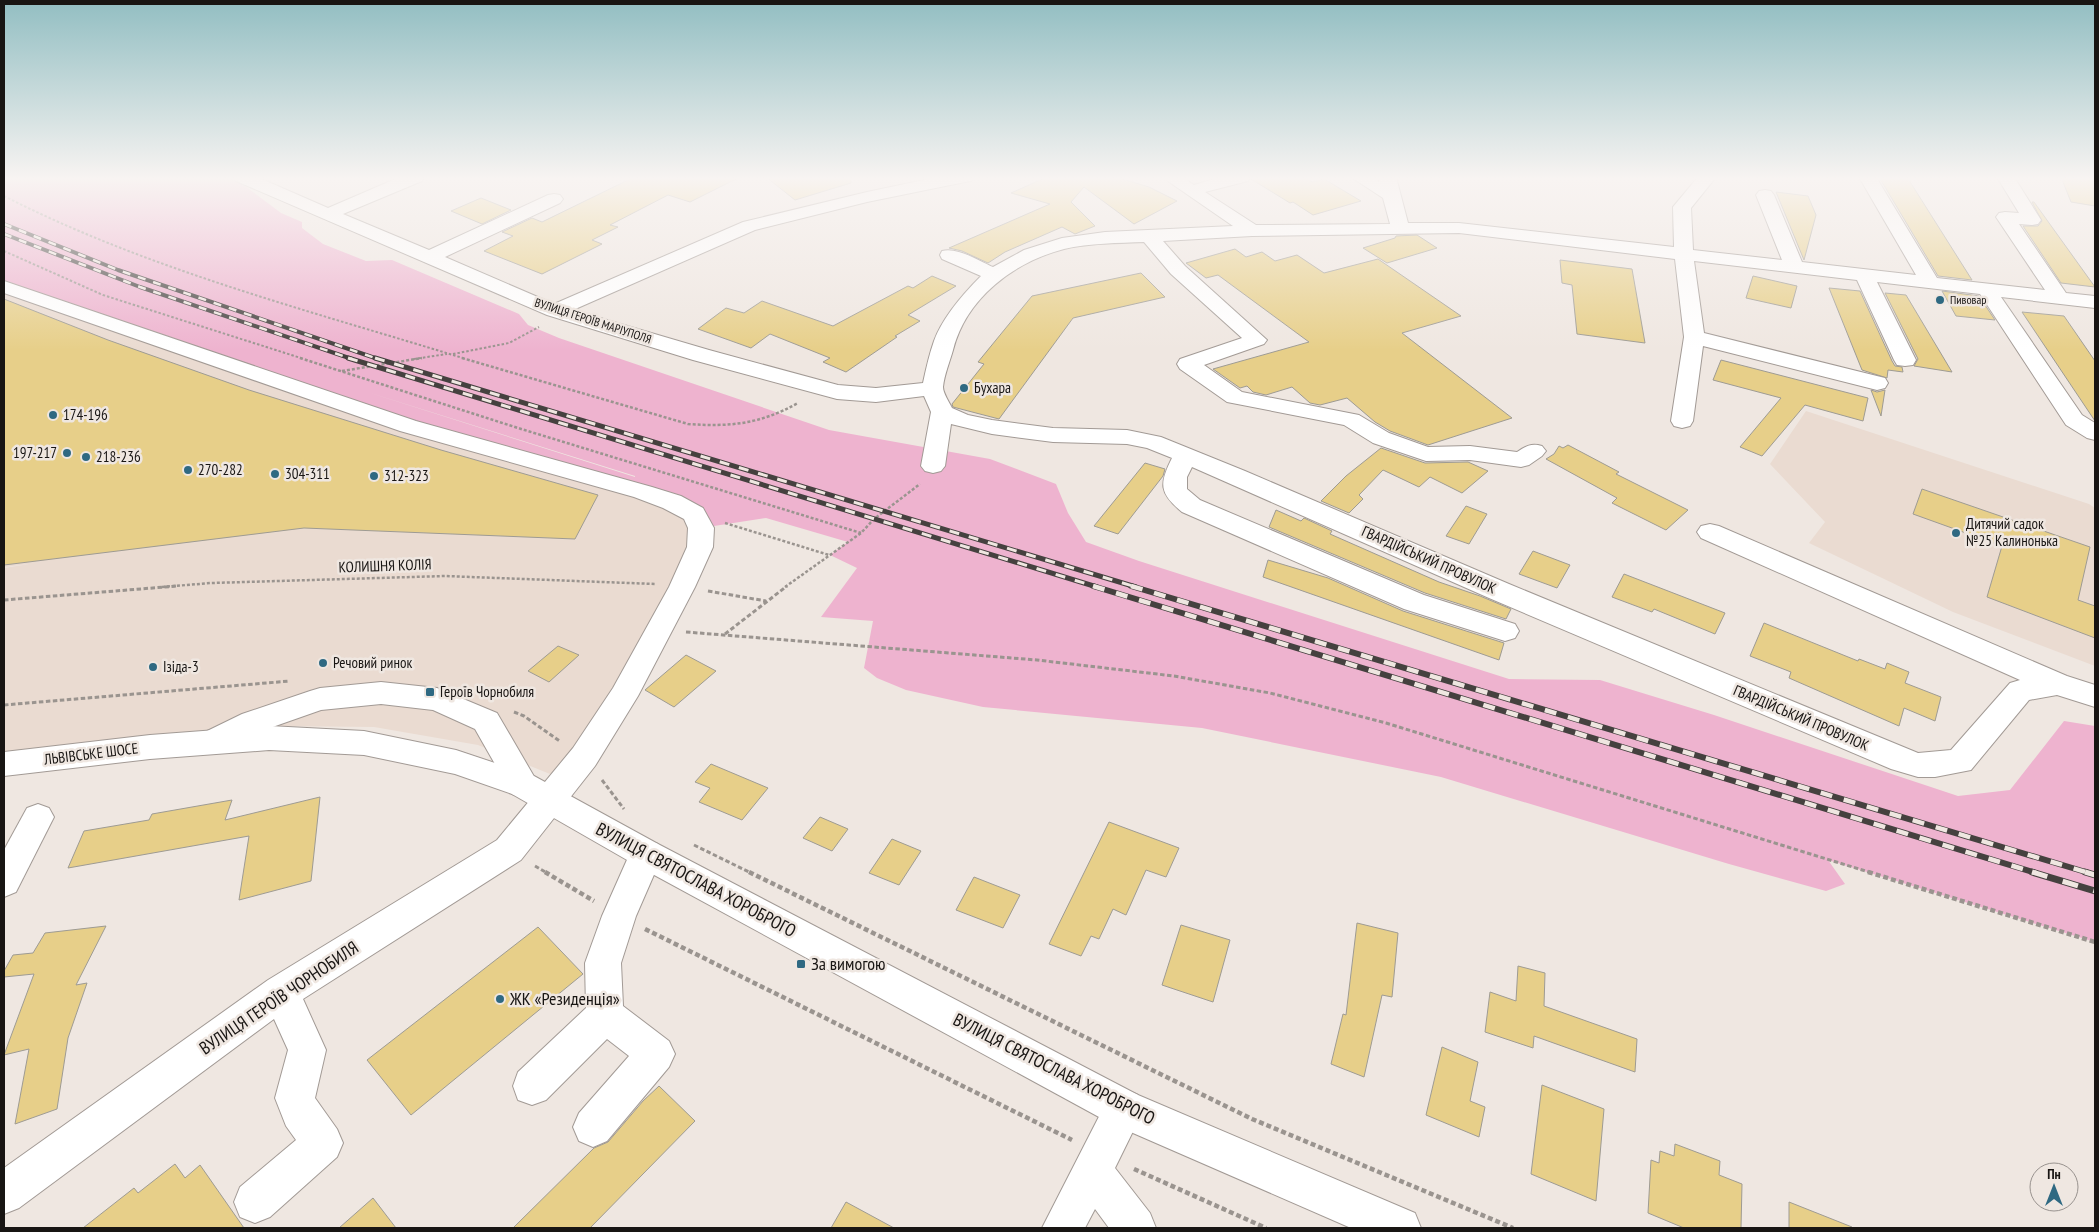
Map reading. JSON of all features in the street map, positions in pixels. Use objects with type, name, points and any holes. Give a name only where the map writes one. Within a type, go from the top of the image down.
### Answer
[{"type":"street","name":"ВУЛИЦЯ ГЕРОЇВ МАРІУПОЛЯ","points":[[376,234],[554,311],[702,355],[837,392],[876,395],[932,388]]},
{"type":"street","points":[[430,258],[479,234]]},
{"type":"street","points":[[554,311],[730,234]]},
{"type":"street","points":[[933,466],[942,412],[932,388],[946,340],[957,319],[975,293],[994,274],[1031,254],[1062,244],[1105,238],[1193,234]]},
{"type":"street","points":[[1515,234],[2095,302]]},
{"type":"street","points":[[1682,421],[1694,337],[1683,234]]},
{"type":"street","points":[[1781,234],[1794,267]]},
{"type":"street","points":[[1901,234],[1930,283]]},
{"type":"street","points":[[2017,234],[2060,298]]},
{"type":"street","points":[[1150,237],[1178,270],[1257,340],[1188,364],[1235,397],[1351,420],[1381,438],[1426,454],[1470,453],[1521,460],[1534,451]]},
{"type":"street","points":[[949,255],[994,274]]},
{"type":"street","points":[[1864,275],[1905,360]]},
{"type":"street","points":[[4,287],[390,420],[643,492],[672,502],[694,514]]},
{"type":"street","points":[[1986,289],[2074,420],[2095,433]]},
{"type":"street","points":[[1694,337],[1877,383]]},
{"type":"street","name":"ГВАРДІЙСЬКИЙ ПРОВУЛОК","points":[[942,412],[961,420],[992,427],[1053,435],[1137,438],[1153,442],[1498,591],[1902,760],[1918,765],[1935,765],[1960,761],[2020,691],[2057,684]]},
{"type":"street","points":[[1186,455],[1173,480],[1174,489],[1180,498],[1191,506],[1414,602],[1505,631]]},
{"type":"street","name":"ВУЛИЦЯ ГЕРОЇВ ЧОРНОБИЛЯ","points":[[4,1193],[281,992],[509,850],[536,792],[584,757],[623,696],[660,630],[700,547],[701,528],[694,514]]},
{"type":"street","points":[[1710,532],[2057,684],[2095,696]]},
{"type":"street","points":[[212,742],[253,722],[320,699],[381,693],[437,699],[486,721],[536,792]]},
{"type":"street","name":"ВУЛИЦЯ СВЯТОСЛАВА ХОРОБРОГО","points":[[150,747],[269,738],[364,743],[456,762],[536,792],[646,854],[1124,1109],[1400,1228]]},
{"type":"street","name":"ЛЬВІВСЬКЕ ШОСЕ","points":[[4,764],[150,747]]},
{"type":"street","name":"ЛЬВІВСЬКЕ ШОСЕ","points":[[4,781],[150,747]]},
{"type":"street","points":[[4,882],[38,817]]},
{"type":"street","points":[[593,1126],[656,1054],[606,1015],[603,963],[619,916],[646,854]]},
{"type":"street","points":[[255,1202],[323,1143],[300,1112],[296,1098],[307,1050],[281,992]]},
{"type":"street","points":[[532,1086],[606,1015]]},
{"type":"street","points":[[1063,1228],[1124,1109]]},
{"type":"street","points":[[1097,1163],[1134,1228]]},
{"type":"path","points":[[87,234],[234,287],[450,354],[688,424],[745,425],[772,416],[807,398],[837,392]]},
{"type":"path","points":[[4,251],[104,295],[861,533]]},
{"type":"path","points":[[341,371],[493,348],[529,335],[549,319],[554,311]]},
{"type":"path","points":[[725,634],[766,601],[861,533],[874,519],[925,480],[933,466]]},
{"type":"path","points":[[694,514],[830,555]]},
{"type":"path","name":"КОЛИШНЯ КОЛІЯ","points":[[4,600],[210,583],[445,576],[643,583],[682,587],[766,601]]},
{"type":"path","points":[[660,630],[1037,660],[1174,676],[1270,693],[1386,723],[2095,942]]},
{"type":"path","points":[[509,850],[619,916],[1097,1163],[1266,1228]]},
{"type":"shaded area","points":[[4,234],[311,234],[323,244],[366,261],[392,260],[519,314],[528,325],[559,338],[829,430],[990,459],[1056,484],[1068,513],[1086,542],[1139,561],[1509,679],[1600,680],[1714,715],[1958,796],[2010,790],[2064,721],[2095,726],[2095,942],[1828,860],[1845,884],[1826,891],[1729,864],[1441,777],[1202,728],[983,707],[906,690],[877,678],[864,668],[873,621],[821,617],[857,568],[830,555],[848,542],[766,518],[701,528],[693,514],[291,387],[4,287]],"holes":[[[364,391],[635,476],[635,477]]]},
{"type":"shaded area","points":[[4,287],[291,387],[643,492],[701,528],[565,780],[478,745],[374,727],[276,726],[70,748],[4,764],[4,568],[29,564],[4,567]]},
{"type":"shaded area","name":"Дитячий садок №25 Калинонька","points":[[1806,411],[2089,504],[2095,508],[2095,666],[1953,612],[1809,543],[1825,522],[1770,464]]},
{"type":"building","points":[[509,234],[603,234],[592,240],[602,244],[542,274],[484,251],[513,236]]},
{"type":"building","points":[[980,234],[1045,234],[1005,252],[988,263],[962,251],[949,248]]},
{"type":"building","points":[[1793,234],[1811,234],[1804,260]]},
{"type":"building","points":[[1913,234],[1943,234],[1972,280],[1938,276]]},
{"type":"building","points":[[2029,234],[2057,234],[2095,287],[2061,283]]},
{"type":"building","points":[[1417,235],[1437,248],[1387,263],[1363,248],[1395,238],[1396,236]]},
{"type":"building","points":[[1235,249],[1246,257],[1262,252],[1275,261],[1297,255],[1324,273],[1378,259],[1461,316],[1402,333],[1512,418],[1428,445],[1390,431],[1375,422],[1347,398],[1320,405],[1310,403],[1292,387],[1266,395],[1253,392],[1247,386],[1240,388],[1213,369],[1309,342],[1218,275],[1206,278],[1186,263]]},
{"type":"building","points":[[1560,260],[1632,269],[1645,343],[1577,334],[1572,285],[1562,283]]},
{"type":"building","points":[[1141,273],[1165,297],[1073,318],[999,419],[953,407],[952,404],[984,364],[978,362],[1032,296]]},
{"type":"building","points":[[932,276],[956,286],[908,315],[920,321],[895,336],[897,337],[846,372],[823,362],[830,358],[770,334],[751,348],[698,329],[726,308],[744,313],[762,301],[833,326],[908,286],[913,288]]},
{"type":"building","points":[[1753,276],[1797,286],[1791,308],[1746,298]]},
{"type":"building","points":[[1829,288],[1860,291],[1892,361],[1895,366],[1902,367],[1903,372],[1888,370],[1887,378],[1862,370]]},
{"type":"building","points":[[1942,291],[1979,296],[1995,320],[1956,316]]},
{"type":"building","points":[[1885,293],[1906,295],[1952,372],[1914,366],[1918,359]]},
{"type":"building","points":[[4,299],[108,340],[249,390],[441,450],[598,495],[575,539],[304,528],[4,565]]},
{"type":"building","points":[[2022,312],[2064,316],[2095,361],[2095,421]]},
{"type":"building","points":[[1721,360],[1868,398],[1863,421],[1805,405],[1762,456],[1740,447],[1781,398],[1713,380]]},
{"type":"building","points":[[1871,390],[1877,392],[1885,390],[1881,416]]},
{"type":"building","points":[[1568,445],[1619,472],[1616,474],[1688,510],[1666,530],[1612,503],[1617,498],[1546,459],[1554,454],[1559,446],[1563,448]]},
{"type":"building","points":[[1381,448],[1425,463],[1468,462],[1488,471],[1462,493],[1430,477],[1419,487],[1383,470],[1359,495],[1363,499],[1349,513],[1321,501],[1346,476]]},
{"type":"building","points":[[1145,463],[1165,469],[1163,476],[1118,534],[1094,526]]},
{"type":"building","points":[[1922,489],[2090,547],[2078,600],[2095,606],[2095,638],[1987,597],[2002,546],[1913,514]]},
{"type":"building","points":[[1466,506],[1487,514],[1469,544],[1446,536]]},
{"type":"building","points":[[1276,510],[1301,521],[1304,518],[1332,531],[1330,534],[1439,582],[1511,609],[1506,619],[1425,593],[1269,527]]},
{"type":"building","points":[[1533,551],[1570,565],[1557,588],[1519,574]]},
{"type":"building","points":[[1268,560],[1328,578],[1403,611],[1504,643],[1499,660],[1263,577]]},
{"type":"building","points":[[1624,574],[1725,613],[1715,634],[1654,609],[1652,612],[1612,597]]},
{"type":"building","points":[[1764,623],[1858,661],[1859,659],[1885,669],[1887,663],[1909,672],[1905,683],[1941,697],[1935,721],[1904,708],[1899,726],[1789,678],[1791,672],[1750,656]]},
{"type":"building","points":[[558,646],[579,655],[549,682],[528,671]]},
{"type":"building","points":[[686,655],[716,671],[674,707],[645,690]]},
{"type":"building","points":[[711,764],[768,788],[742,820],[699,802],[710,788],[695,782]]},
{"type":"building","points":[[320,797],[311,881],[239,900],[249,836],[68,868],[84,831],[149,820],[152,814],[232,800],[225,820]]},
{"type":"building","points":[[820,817],[848,829],[832,851],[803,838]]},
{"type":"building","points":[[1109,822],[1179,848],[1166,877],[1146,870],[1126,915],[1113,909],[1099,939],[1091,936],[1081,956],[1049,944]]},
{"type":"building","points":[[892,839],[921,851],[899,885],[869,873]]},
{"type":"building","points":[[974,877],[1020,895],[1003,928],[956,910]]},
{"type":"building","points":[[1357,923],[1398,933],[1392,997],[1382,995],[1364,1077],[1331,1064],[1343,1014],[1346,1015]]},
{"type":"building","points":[[1181,925],[1230,940],[1213,1002],[1162,985]]},
{"type":"building","points":[[106,926],[76,985],[87,983],[68,1038],[57,1109],[15,1124],[29,1049],[4,1055],[34,974],[4,977],[4,971],[13,955],[33,953],[45,933]]},
{"type":"building","name":"ЖК «Резиденція»","points":[[538,927],[583,974],[411,1115],[367,1060]]},
{"type":"building","points":[[1518,966],[1545,973],[1544,1006],[1637,1039],[1635,1072],[1534,1036],[1533,1048],[1485,1032],[1490,992],[1516,1001]]},
{"type":"building","points":[[1442,1047],[1478,1062],[1470,1101],[1485,1107],[1479,1137],[1426,1115]]},
{"type":"building","points":[[1542,1085],[1604,1109],[1596,1201],[1531,1174]]},
{"type":"building","points":[[659,1086],[695,1121],[590,1228],[513,1228],[594,1148],[608,1142],[643,1101]]},
{"type":"building","points":[[1675,1144],[1720,1161],[1719,1175],[1742,1184],[1741,1228],[1684,1228],[1648,1213],[1651,1160],[1659,1163],[1660,1151],[1674,1156]]},
{"type":"building","points":[[175,1164],[185,1178],[200,1165],[244,1228],[83,1228],[134,1188],[138,1193]]},
{"type":"building","points":[[373,1198],[396,1228],[339,1228]]},
{"type":"building","points":[[846,1202],[894,1228],[831,1228]]},
{"type":"building","points":[[1789,1202],[1852,1227],[1852,1228],[1789,1228]]},
{"type":"railway","points":[[5,234],[140,287],[352,359]]},
{"type":"railway","points":[[30,234],[118,270],[376,358]]},
{"type":"railway","points":[[348,358],[1097,587]]},
{"type":"railway","points":[[376,358],[1136,587]]},
{"type":"railway","points":[[1093,586],[2036,873]]},
{"type":"railway","points":[[1131,586],[2089,873]]},
{"type":"railway","points":[[2032,872],[2095,891]]},
{"type":"railway","points":[[2085,872],[2095,875]]},
{"type":"place","name":"Пивовар","points":[[1940,300]]},
{"type":"place","name":"Бухара","points":[[964,388]]},
{"type":"place","name":"174-196","points":[[53,415]]},
{"type":"place","name":"197-217","points":[[67,453]]},
{"type":"place","name":"218-236","points":[[86,457]]},
{"type":"place","name":"270-282","points":[[188,470]]},
{"type":"place","name":"304-311","points":[[275,474]]},
{"type":"place","name":"312-323","points":[[374,476]]},
{"type":"place","name":"Дитячий садок №25 Калинонька","points":[[1956,533]]},
{"type":"place","name":"Речовий ринок","points":[[323,663]]},
{"type":"place","name":"Ізіда-3","points":[[153,667]]},
{"type":"place","name":"Героїв Чорнобиля","points":[[430,692]]},
{"type":"place","name":"За вимогою","points":[[801,964]]},
{"type":"place","name":"ЖК «Резиденція»","points":[[500,999]]}]
